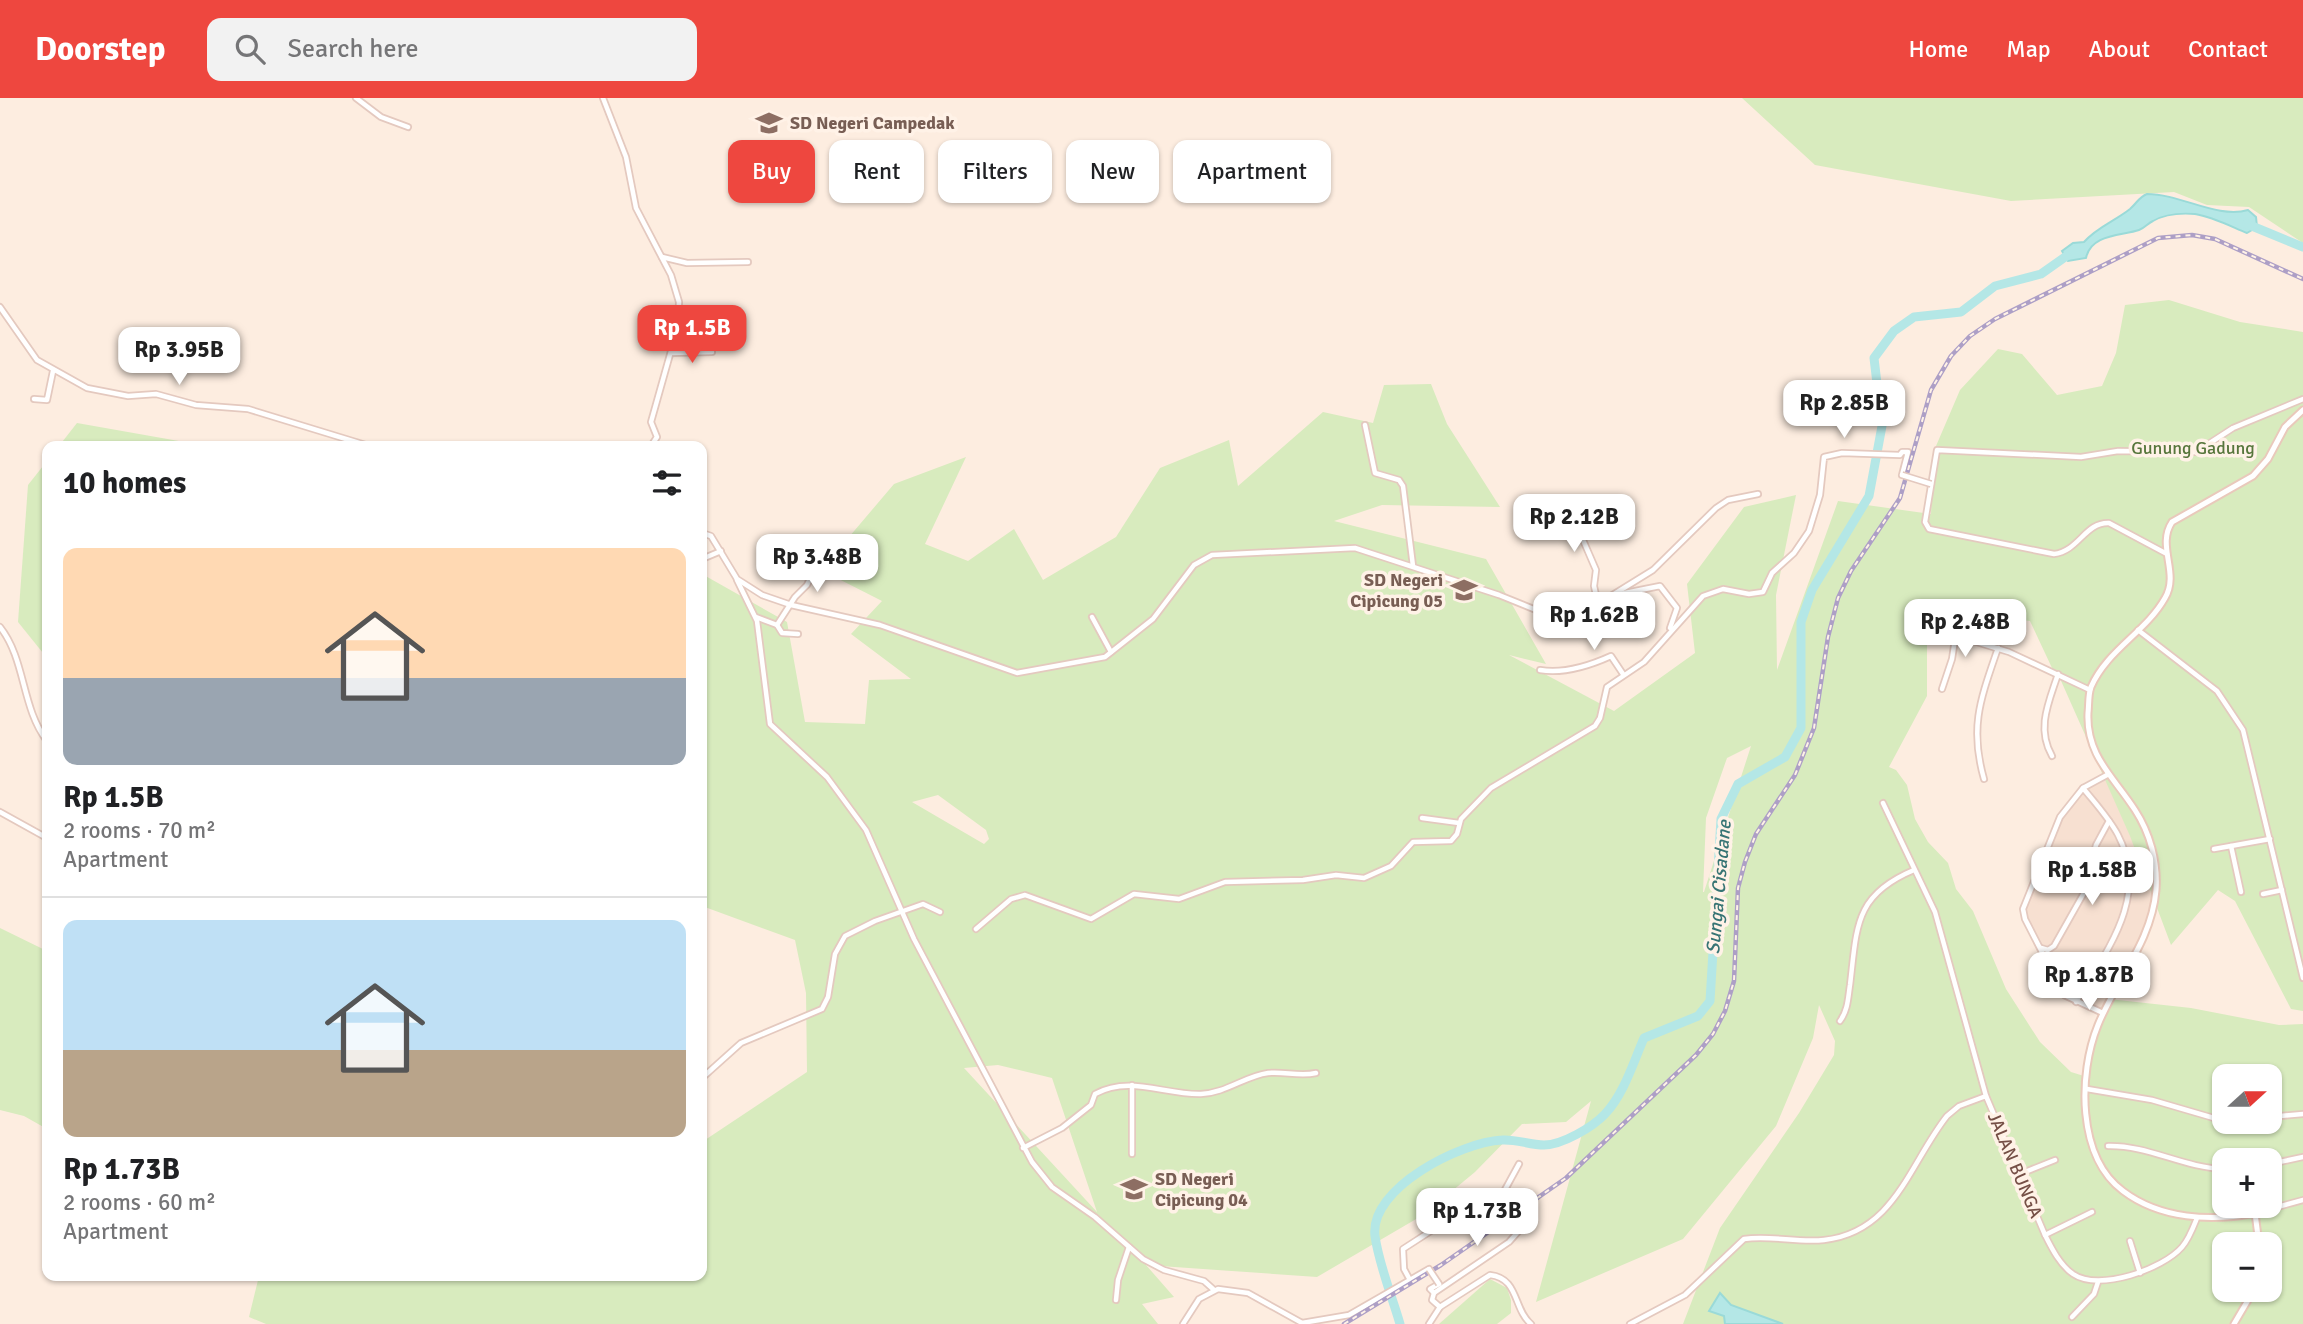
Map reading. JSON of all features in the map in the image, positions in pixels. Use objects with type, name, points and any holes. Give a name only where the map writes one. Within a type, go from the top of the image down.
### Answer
[{"type":"street","points":[[356,98],[381,117],[408,127]]},
{"type":"street","points":[[603,98],[626,157],[636,208],[671,275],[679,302],[678,326],[652,417],[652,427],[657,437],[654,441]]},
{"type":"street","points":[[661,257],[687,263],[748,262]]},
{"type":"street","points":[[0,307],[34,356],[53,371],[93,390],[128,396],[156,394],[196,405],[248,410],[352,441]]},
{"type":"street","points":[[671,353],[712,352]]},
{"type":"street","points":[[34,399],[47,400],[53,371]]},
{"type":"street","points":[[2167,554],[2109,523],[2094,526],[2070,550],[2054,554],[1929,529],[1925,522],[1937,450],[2081,457],[2118,451],[2196,452],[2233,428],[2303,399]]},
{"type":"street","points":[[2212,1218],[2197,1218],[2129,1196],[2105,1175],[2090,1148],[2086,1124],[2092,1044],[2103,1013],[2146,932],[2152,910],[2156,871],[2142,822],[2107,775],[2090,738],[2090,690],[2115,652],[2165,598],[2171,585],[2166,534],[2172,522],[2253,476],[2268,459],[2285,427],[2303,410]]},
{"type":"street","points":[[1365,425],[1375,473],[1399,480],[1402,486],[1413,566]]},
{"type":"street","points":[[976,929],[1011,898],[1025,895],[1091,919],[1134,894],[1180,899],[1225,882],[1303,880],[1336,875],[1366,877],[1391,866],[1413,842],[1451,841],[1457,834],[1460,823],[1492,789],[1595,726],[1600,718],[1605,690],[1623,674],[1644,662],[1703,596],[1723,589],[1749,594],[1763,592],[1772,573],[1794,553],[1809,531],[1820,495],[1824,457],[1842,453],[1900,455],[1902,452],[1908,452],[1902,475],[1931,484]]},
{"type":"street","points":[[737,579],[762,596],[791,606],[880,625],[1017,673],[1100,659],[1153,619],[1194,565],[1212,555],[1355,548],[1552,616],[1598,604],[1610,597],[1663,563],[1716,508],[1728,500],[1758,494]]},
{"type":"street","points":[[1592,502],[1583,540],[1596,570],[1594,586],[1598,604]]},
{"type":"street","points":[[707,534],[721,551],[756,618],[770,724],[818,767],[856,814],[876,850],[902,911],[1023,1148],[1052,1187],[1103,1223],[1154,1266],[1197,1278],[1213,1289],[1248,1293],[1295,1320],[1306,1323],[1322,1317],[1352,1314],[1429,1269],[1439,1284],[1430,1289],[1434,1293]]},
{"type":"street","points":[[707,557],[721,551]]},
{"type":"street","points":[[777,625],[795,597],[807,585],[816,565]]},
{"type":"street","points":[[1610,597],[1660,586],[1677,608],[1669,633]]},
{"type":"street","points":[[1092,617],[1111,652]]},
{"type":"street","points":[[756,618],[777,625],[782,633],[798,634]]},
{"type":"street","points":[[1942,689],[1957,636],[1958,620]]},
{"type":"street","points":[[0,627],[9,642],[32,717],[42,733]]},
{"type":"street","points":[[2137,630],[2217,691],[2237,719],[2248,742],[2303,978]]},
{"type":"street","points":[[1957,636],[1998,648],[2090,690]]},
{"type":"street","points":[[1984,779],[1977,751],[1976,713],[1998,648]]},
{"type":"street","points":[[1540,670],[1558,673],[1571,667],[1600,663],[1611,656],[1623,674]]},
{"type":"street","points":[[2052,756],[2044,738],[2043,722],[2058,674]]},
{"type":"street","points":[[2103,1013],[2076,1002],[2061,990],[2025,919],[2024,906],[2060,817],[2083,788],[2107,775]]},
{"type":"street","points":[[2076,1002],[2119,929],[2130,894],[2126,854],[2109,821],[2083,788]]},
{"type":"street","points":[[1883,803],[1936,912],[1986,1096]]},
{"type":"street","points":[[0,813],[42,835]]},
{"type":"street","points":[[1422,818],[1460,823]]},
{"type":"street","points":[[2040,948],[2048,950],[2054,946],[2081,901],[2096,845],[2109,821]]},
{"type":"street","points":[[2214,849],[2270,839]]},
{"type":"street","points":[[2231,846],[2241,892]]},
{"type":"street","points":[[1840,1021],[1847,1007],[1857,933],[1866,907],[1886,883],[1914,870]]},
{"type":"street","points":[[2263,894],[2282,890]]},
{"type":"street","points":[[707,1074],[741,1043],[822,1009],[835,954],[842,939],[853,931],[926,904],[933,911],[940,912]]},
{"type":"street","points":[[1023,1148],[1062,1128],[1091,1105],[1095,1094],[1121,1084],[1203,1094],[1233,1087],[1266,1073],[1297,1076],[1317,1073]]},
{"type":"street","points":[[1132,1085],[1132,1154]]},
{"type":"street","points":[[2087,1089],[2152,1100],[2212,1118]]},
{"type":"street","name":"JALAN BUNGA","points":[[1630,1324],[1685,1295],[1744,1239],[1833,1239],[1872,1222],[1892,1203],[1947,1116],[1959,1105],[1986,1096],[2055,1255],[2074,1275],[2098,1282]]},
{"type":"street","points":[[2282,1117],[2303,1114]]},
{"type":"street","points":[[2108,1146],[2133,1148],[2185,1163],[2212,1167]]},
{"type":"street","points":[[2282,1161],[2303,1157]]},
{"type":"street","points":[[2020,1174],[2055,1160]]},
{"type":"street","points":[[1408,1281],[1403,1249],[1428,1232],[1501,1197],[1519,1164]]},
{"type":"street","points":[[2282,1206],[2303,1200]]},
{"type":"street","points":[[1440,1307],[1432,1300],[1434,1293],[1509,1242],[1524,1225],[1517,1212],[1486,1203]]},
{"type":"street","points":[[2045,1235],[2092,1212]]},
{"type":"street","points":[[2072,1317],[2094,1294],[2098,1282],[2140,1273],[2179,1250],[2197,1218]]},
{"type":"street","points":[[2130,1241],[2140,1273]]},
{"type":"street","points":[[1116,1300],[1118,1280],[1129,1247]]},
{"type":"street","points":[[1429,1324],[1440,1307],[1490,1275],[1496,1275],[1515,1292],[1521,1314],[1531,1324]]},
{"type":"street","points":[[1183,1324],[1199,1299],[1213,1289]]},
{"type":"street","points":[[2234,1324],[2247,1302]]},
{"type":"shaded area","points":[[2107,775],[2156,892],[2145,942],[2103,1013],[2061,990],[2024,914],[2060,819],[2078,795]]},
{"type":"green space","points":[[1742,98],[2303,98],[2303,243],[2249,207],[2207,205],[2174,192],[2011,201],[1815,165]]},
{"type":"green space","name":"Gunung Gadung","points":[[2169,300],[2240,322],[2303,332],[2303,1011],[2291,1009],[2235,901],[2218,890],[2171,945],[2130,836],[2058,674],[2052,668],[2030,621],[1927,609],[1927,696],[1889,767],[1896,770],[1907,785],[1915,819],[1928,842],[1948,863],[1956,889],[1973,911],[2006,989],[2040,1042],[2071,1072],[2084,1076],[2091,1036],[2109,999],[2191,1008],[2279,1025],[2303,1024],[2303,1324],[1683,1324],[1720,1228],[1799,1113],[1834,1055],[1835,1041],[1819,1005],[1813,1038],[1776,1126],[1683,1239],[1536,1302],[1591,1101],[1566,1122],[1522,1124],[1475,1172],[1423,1215],[1317,1277],[1146,1265],[1174,1297],[1142,1304],[1158,1324],[266,1324],[249,1317],[258,1281],[707,1281],[707,1139],[807,1072],[806,993],[795,940],[707,908],[707,577],[787,622],[805,722],[865,724],[869,680],[911,679],[851,634],[882,601],[821,570],[894,484],[966,457],[925,544],[968,561],[1014,529],[1043,580],[1116,537],[1160,468],[1229,440],[1238,486],[1323,412],[1373,423],[1384,385],[1431,384],[1447,424],[1500,507],[1382,505],[1334,521],[1486,559],[1546,664],[1509,655],[1614,711],[1695,653],[1687,584],[1744,507],[1796,495],[1776,595],[1777,670],[1838,501],[1931,514],[1933,453],[1960,390],[1998,349],[2022,354],[2057,395],[2102,386],[2116,353],[2125,305]],"holes":[[[1751,746],[1704,892],[1706,818],[1727,758]],[[938,795],[986,830],[989,839],[984,844],[912,802]],[[998,1065],[1052,1078],[1097,1212],[964,1068]]]},
{"type":"green space","points":[[77,423],[179,441],[63,441]]},
{"type":"green space","points":[[42,467],[42,652],[18,622],[28,485]]},
{"type":"green space","points":[[0,928],[42,949],[42,1126],[24,1116],[0,1110]]},
{"type":"green space","points":[[1490,1279],[1507,1288],[1511,1313],[1497,1324],[1439,1324]]},
{"type":"water","points":[[2147,194],[2211,209],[2236,212],[2248,210],[2256,217],[2257,227],[2247,233],[2202,215],[2168,215],[2139,230],[2100,240],[2089,250],[2086,258],[2068,261],[2062,251],[2073,243],[2084,242]]},
{"type":"water","points":[[1720,1293],[1731,1305],[1783,1324],[1725,1324],[1724,1316],[1709,1311]]},
{"type":"waterway","name":"Sungai Cisadane","points":[[2247,224],[2303,247]]},
{"type":"waterway","name":"Sungai Cisadane","points":[[1400,1324],[1375,1236],[1377,1218],[1387,1201],[1402,1185],[1421,1171],[1464,1149],[1502,1140],[1551,1144],[1585,1130],[1600,1119],[1618,1097],[1644,1038],[1698,1016],[1710,1001],[1721,819],[1738,784],[1785,757],[1801,728],[1801,622],[1812,590],[1869,496],[1882,426],[1874,358],[1894,331],[1914,317],[1961,312],[1995,286],[2041,274],[2075,250]]},
{"type":"railway","points":[[1344,1324],[1441,1265],[1566,1178],[1696,1055],[1713,1034],[1725,1011],[1734,981],[1738,888],[1745,862],[1756,834],[1795,775],[1814,728],[1828,637],[1838,598],[1851,571],[1900,498],[1931,390],[1951,356],[1970,336],[1995,319],[2158,238],[2192,235],[2215,239],[2303,279]]},
{"type":"place","name":"SD Negeri Campedak","points":[[769,123]]},
{"type":"place","name":"SD Negeri Cipicung 05","points":[[1464,590]]},
{"type":"place","name":"SD Negeri Cipicung 04","points":[[1134,1189]]}]
